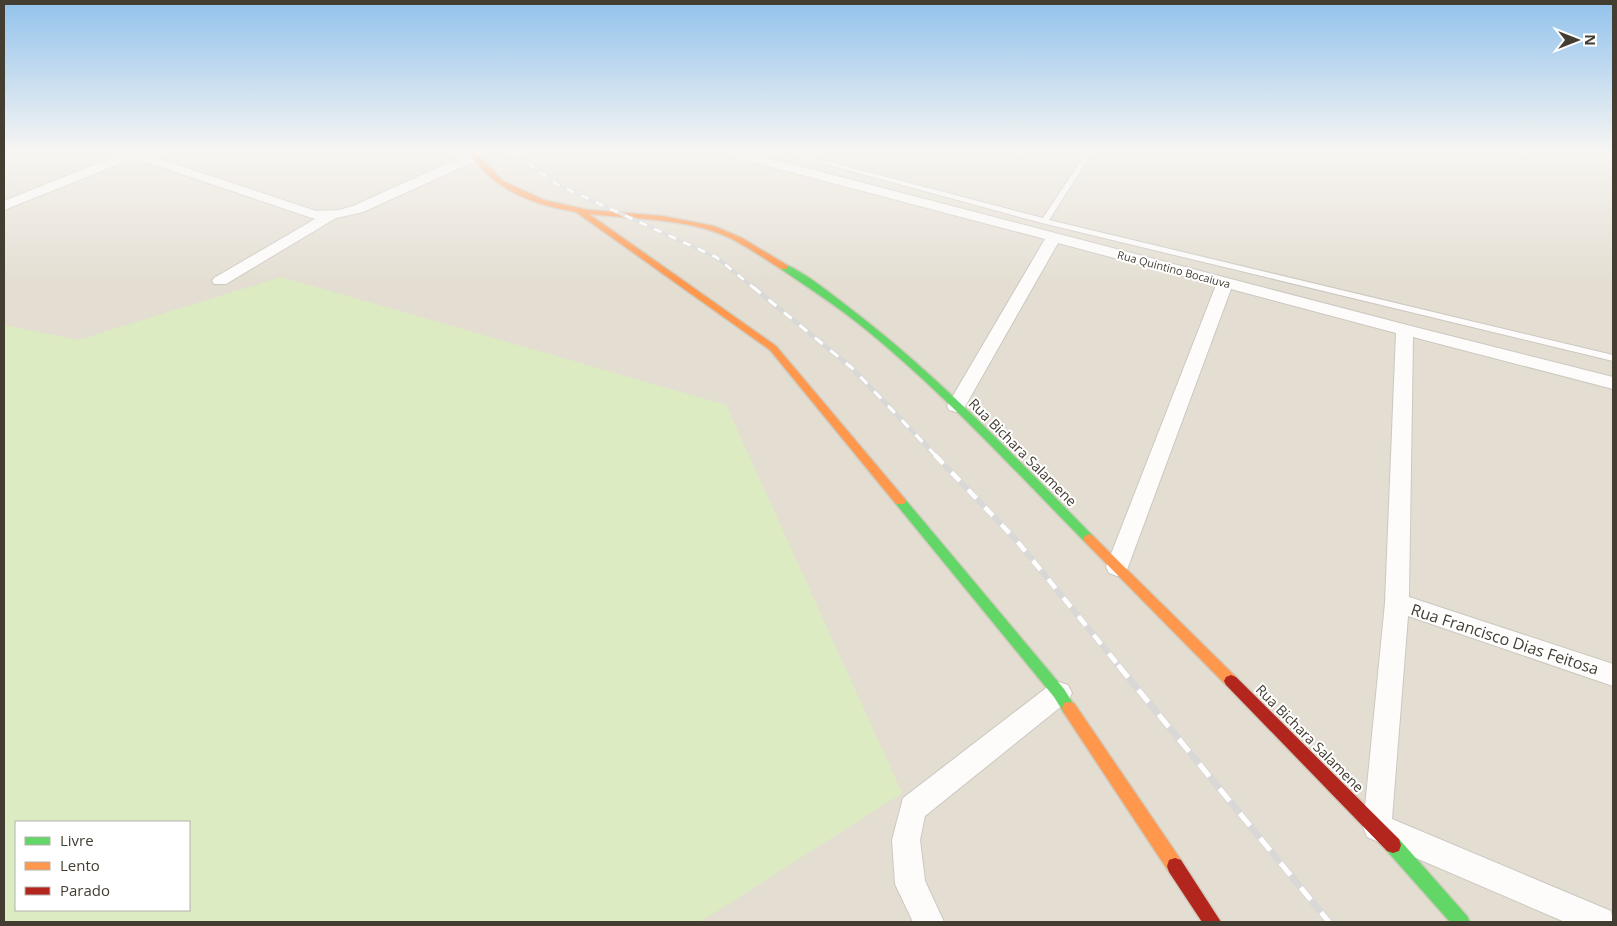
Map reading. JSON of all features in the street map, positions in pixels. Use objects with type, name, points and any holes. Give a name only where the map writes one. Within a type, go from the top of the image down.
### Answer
[{"type":"main road","name":"Rua Bichara Salamene","points":[[527,196],[557,207],[579,211],[688,223],[712,228],[744,243],[817,287],[910,360],[1378,827],[1461,922]]},
{"type":"main road","points":[[579,211],[773,348],[1059,693],[1212,922]]},
{"type":"street","points":[[4,206],[28,196]]},
{"type":"street","points":[[259,196],[305,212],[332,215]]},
{"type":"street","points":[[220,281],[332,215],[366,205],[385,196]]},
{"type":"street","name":"Rua Quintino Bocaiuva","points":[[900,196],[1225,283],[1613,383]]},
{"type":"street","points":[[956,406],[1054,237]]},
{"type":"street","points":[[1117,567],[1225,283]]},
{"type":"street","points":[[1405,330],[1397,603],[1378,827],[1600,922]]},
{"type":"street","name":"Rua Francisco Dias Feitosa","points":[[1397,603],[1613,676]]},
{"type":"street","points":[[929,922],[910,884],[906,840],[913,808],[1059,693]]},
{"type":"lane","points":[[951,196],[1045,221],[1613,358]]},
{"type":"lane","points":[[1045,221],[1061,196]]},
{"type":"shaded area","points":[[4,196],[1613,196],[1613,383],[1513,358],[1613,385],[1613,922],[4,922]]},
{"type":"green space","points":[[281,277],[726,405],[902,793],[700,922],[4,922],[4,325],[78,340]]},
{"type":"railway","points":[[583,196],[716,257],[754,288]]},
{"type":"railway","points":[[753,287],[852,368],[936,456]]},
{"type":"railway","points":[[935,455],[1017,541],[1119,666]]},
{"type":"railway","points":[[1118,665],[1329,922]]},
{"type":"traffic: fast","points":[[784,267],[827,295],[907,359],[981,429],[1089,539]]},
{"type":"traffic: fast","points":[[900,501],[1059,693],[1069,708]]},
{"type":"traffic: fast","points":[[1393,845],[1461,922]]},
{"type":"traffic: slow","points":[[528,196],[541,202],[565,208],[687,222],[711,228],[721,231],[758,250],[784,267]]},
{"type":"traffic: slow","points":[[580,212],[773,348],[900,501]]},
{"type":"traffic: slow","points":[[1089,539],[1231,681]]},
{"type":"traffic: slow","points":[[1069,708],[1175,866]]},
{"type":"traffic: jam","points":[[1231,681],[1393,845]]},
{"type":"traffic: jam","points":[[1175,866],[1212,922]]}]
